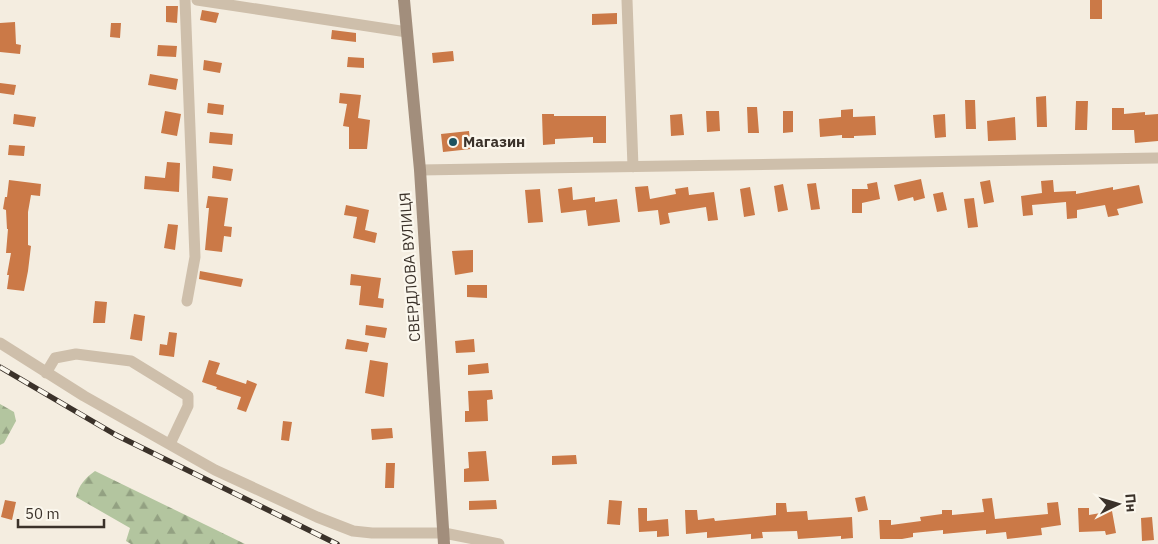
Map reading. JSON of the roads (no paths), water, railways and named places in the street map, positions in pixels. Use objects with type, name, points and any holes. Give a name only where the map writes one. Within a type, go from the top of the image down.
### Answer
[{"type":"street","points":[[184,0],[195,257],[187,301]]},
{"type":"street","points":[[197,0],[407,32]]},
{"type":"street","name":"СВЕРДЛОВА ВУЛИЦЯ","points":[[404,0],[420,170],[444,538]]},
{"type":"street","points":[[627,0],[633,167]]},
{"type":"street","points":[[420,170],[1158,158]]},
{"type":"street","points":[[0,343],[84,396],[215,470],[317,517],[352,531],[372,534],[444,538],[499,544]]},
{"type":"street","points":[[46,373],[55,358],[76,354],[131,361],[188,396],[188,406],[170,444]]},
{"type":"railway","points":[[0,367],[116,435],[337,544]]},
{"type":"place","name":"Mагазин","points":[[453,142]]}]
